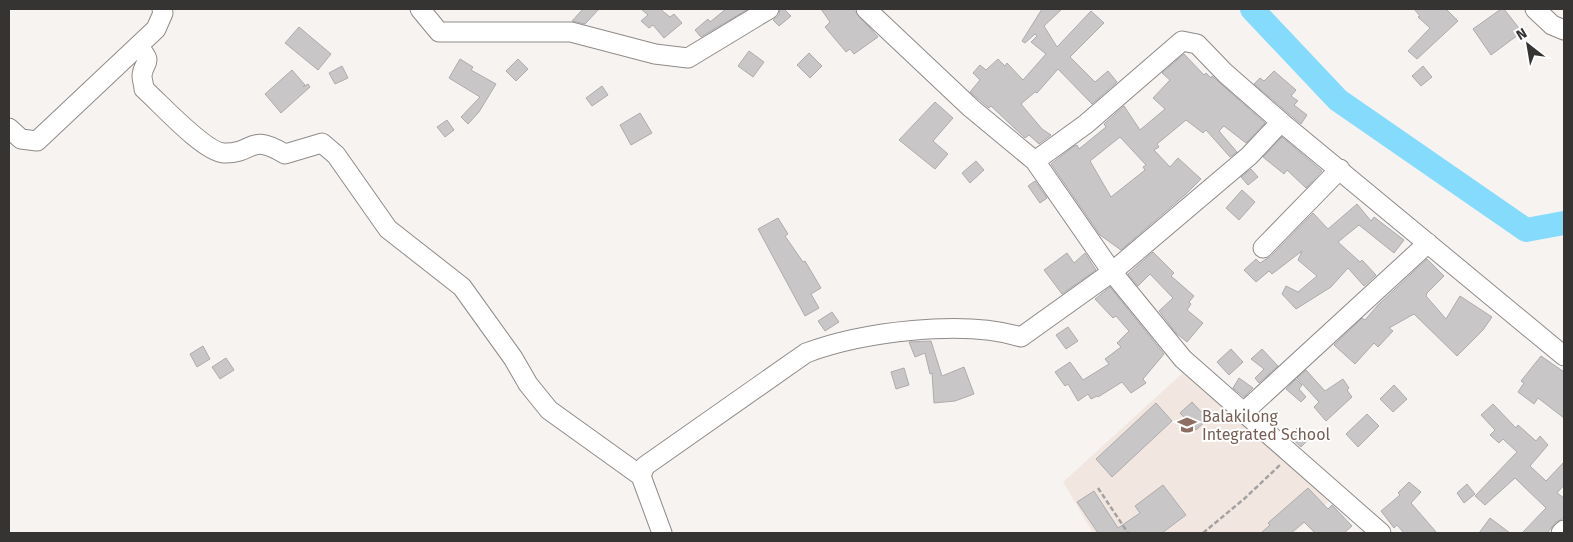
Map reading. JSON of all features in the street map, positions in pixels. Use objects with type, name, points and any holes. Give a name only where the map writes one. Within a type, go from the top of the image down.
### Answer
[{"type":"street","points":[[9,128],[21,139],[37,141],[156,29],[163,13],[162,9]]},
{"type":"street","points":[[420,9],[439,32],[571,32],[654,54],[688,58],[769,9]]},
{"type":"street","points":[[866,9],[971,108],[1035,161],[1112,272],[1183,359],[1382,533]]},
{"type":"street","points":[[1535,9],[1552,25],[1564,30]]},
{"type":"street","points":[[1035,161],[1086,124],[1182,41],[1197,44],[1224,73],[1281,122],[1564,356]]},
{"type":"street","points":[[138,46],[146,55],[148,65],[142,75],[144,89],[207,148],[223,153],[236,151],[258,143],[269,144],[285,154],[322,143],[336,155],[388,229],[462,287],[528,384],[549,410],[641,476],[662,533]]},
{"type":"street","points":[[641,476],[644,466],[806,353],[831,344],[945,327],[1009,333],[1021,337],[1112,272],[1249,156],[1281,122]]},
{"type":"street","points":[[1263,248],[1340,169]]},
{"type":"street","points":[[1244,412],[1428,243]]},
{"type":"street","points":[[1561,533],[1564,530]]},
{"type":"path","points":[[1203,533],[1244,499],[1292,454]]},
{"type":"path","points":[[1098,488],[1128,533]]},
{"type":"shaded area","name":"Balakilong Integrated School","points":[[1187,369],[1330,500],[1294,533],[1093,533],[1063,482]]},
{"type":"building","points":[[583,9],[599,9],[585,24],[572,21]]},
{"type":"building","points":[[641,9],[660,9],[670,17],[674,14],[682,23],[664,38],[653,25],[649,28],[641,21],[648,15]]},
{"type":"building","points":[[726,9],[748,9],[701,37],[695,30],[708,19],[710,22]]},
{"type":"building","points":[[780,9],[784,9],[791,16],[779,26],[773,20],[779,15]]},
{"type":"building","points":[[821,9],[853,9],[878,37],[854,54],[850,49],[846,52],[825,27],[830,22]]},
{"type":"building","points":[[1042,9],[1062,9],[1044,26],[1057,47],[1091,11],[1104,23],[1070,57],[1095,82],[1108,71],[1117,82],[1092,104],[1058,69],[1037,93],[1035,92],[1021,104],[1042,129],[1051,135],[1039,144],[1029,135],[1025,138],[991,106],[989,108],[970,92],[980,80],[973,73],[980,65],[986,70],[998,59],[1005,66],[1007,63],[1023,80],[1046,54],[1031,42],[1037,36],[1035,34],[1025,43],[1022,41]]},
{"type":"building","points":[[1414,9],[1446,9],[1458,21],[1417,59],[1408,51],[1430,28],[1418,17],[1420,16]]},
{"type":"building","points":[[1501,9],[1504,9],[1522,32],[1491,55],[1473,29]]},
{"type":"building","points":[[299,27],[331,54],[318,70],[285,43]]},
{"type":"building","points":[[749,51],[764,62],[753,77],[738,66]]},
{"type":"building","points":[[809,53],[822,66],[810,78],[797,65]]},
{"type":"building","points":[[1184,54],[1204,75],[1206,73],[1211,78],[1212,76],[1265,123],[1246,143],[1224,126],[1219,131],[1237,152],[1230,157],[1206,130],[1203,133],[1186,120],[1157,144],[1159,147],[1154,150],[1170,167],[1178,158],[1201,179],[1121,250],[1100,235],[1051,164],[1074,146],[1077,145],[1079,149],[1106,127],[1104,124],[1124,106],[1140,130],[1165,109],[1153,98],[1170,80],[1162,73]],"holes":[[[1120,137],[1146,165],[1143,167],[1145,170],[1111,197],[1090,161]]]},
{"type":"building","points":[[460,59],[473,67],[471,70],[496,84],[479,112],[468,124],[461,117],[480,97],[449,78]]},
{"type":"building","points":[[518,59],[528,69],[516,81],[506,71]]},
{"type":"building","points":[[342,66],[348,78],[335,84],[329,73]]},
{"type":"building","points":[[1423,66],[1432,77],[1421,86],[1412,76]]},
{"type":"building","points":[[292,70],[305,85],[303,87],[308,84],[310,87],[281,113],[265,94]]},
{"type":"building","points":[[1274,71],[1296,90],[1291,96],[1298,101],[1294,105],[1307,115],[1301,124],[1254,84],[1260,78],[1264,81]]},
{"type":"building","points":[[602,86],[608,95],[592,106],[586,98]]},
{"type":"building","points":[[935,102],[953,118],[933,141],[948,154],[935,169],[899,140]]},
{"type":"building","points":[[640,113],[652,133],[631,145],[620,125]]},
{"type":"building","points":[[447,120],[454,130],[445,137],[437,127]]},
{"type":"building","points":[[1282,137],[1322,171],[1306,188],[1287,170],[1284,174],[1263,157]]},
{"type":"building","points":[[976,161],[984,170],[970,183],[962,173]]},
{"type":"building","points":[[1251,169],[1258,177],[1248,185],[1241,177]]},
{"type":"building","points":[[1035,181],[1047,198],[1040,203],[1028,186]]},
{"type":"building","points":[[1242,190],[1255,202],[1239,220],[1226,208]]},
{"type":"building","points":[[1357,204],[1371,221],[1374,217],[1404,240],[1394,253],[1359,225],[1338,242],[1360,262],[1362,260],[1376,275],[1364,286],[1348,268],[1331,287],[1296,309],[1282,294],[1286,286],[1298,292],[1317,276],[1298,260],[1302,251],[1272,274],[1269,271],[1256,282],[1244,270],[1256,259],[1260,263],[1271,256],[1313,213],[1328,229]]},
{"type":"building","points":[[778,218],[788,234],[785,236],[803,262],[805,261],[821,288],[811,294],[819,308],[805,316],[758,229]]},
{"type":"building","points":[[1153,252],[1174,273],[1171,276],[1194,296],[1189,302],[1191,304],[1187,310],[1203,323],[1187,342],[1176,333],[1159,311],[1173,298],[1150,274],[1138,286],[1128,274]]},
{"type":"building","points":[[1067,253],[1074,263],[1085,253],[1096,270],[1062,294],[1044,270]]},
{"type":"building","points":[[1427,259],[1444,276],[1426,296],[1446,319],[1460,296],[1492,317],[1483,330],[1457,356],[1414,314],[1389,328],[1393,331],[1378,347],[1374,343],[1355,364],[1334,345],[1362,318],[1365,320],[1378,305]]},
{"type":"building","points":[[1110,287],[1164,354],[1143,379],[1146,383],[1131,393],[1122,382],[1098,397],[1091,399],[1088,394],[1078,401],[1068,384],[1065,386],[1055,372],[1070,362],[1083,380],[1109,364],[1105,359],[1121,347],[1117,343],[1129,331],[1116,316],[1113,318],[1095,299]]},
{"type":"building","points":[[832,312],[839,322],[825,331],[818,321]]},
{"type":"building","points":[[1068,327],[1078,341],[1066,349],[1056,335]]},
{"type":"building","points":[[931,341],[942,376],[964,367],[974,394],[955,401],[934,403],[932,373],[930,374],[925,353],[915,357],[909,342]]},
{"type":"building","points":[[203,346],[210,359],[197,367],[190,354]]},
{"type":"building","points":[[1231,349],[1243,362],[1229,375],[1217,362]]},
{"type":"building","points":[[1262,349],[1278,366],[1259,383],[1255,378],[1264,369],[1251,359]]},
{"type":"building","points":[[1541,356],[1564,372],[1564,418],[1538,398],[1534,404],[1518,392],[1524,383],[1521,381]]},
{"type":"building","points":[[226,358],[234,370],[220,379],[212,367]]},
{"type":"building","points":[[904,368],[909,385],[896,389],[891,372]]},
{"type":"building","points":[[1306,370],[1325,391],[1343,379],[1349,388],[1347,390],[1352,397],[1326,421],[1314,407],[1319,402],[1297,378]]},
{"type":"building","points":[[1239,378],[1253,388],[1244,397],[1233,388]]},
{"type":"building","points":[[1296,379],[1302,385],[1299,389],[1306,397],[1301,402],[1286,389]]},
{"type":"building","points":[[1394,385],[1407,399],[1393,412],[1380,399]]},
{"type":"building","points":[[1192,402],[1208,419],[1196,430],[1180,413]]},
{"type":"building","points":[[1156,403],[1172,421],[1112,477],[1096,459]]},
{"type":"building","points":[[1493,404],[1516,428],[1518,425],[1536,441],[1540,436],[1548,445],[1530,466],[1546,481],[1564,462],[1564,485],[1557,493],[1564,498],[1564,518],[1556,522],[1547,533],[1522,533],[1546,508],[1515,478],[1485,505],[1475,496],[1517,452],[1503,439],[1499,443],[1490,435],[1495,430],[1481,415]]},
{"type":"building","points":[[1367,414],[1379,426],[1358,447],[1346,434]]},
{"type":"building","points":[[1298,427],[1310,438],[1301,447],[1289,436]]},
{"type":"building","points":[[1409,482],[1421,492],[1411,503],[1437,533],[1404,533],[1397,525],[1394,528],[1381,511],[1400,495],[1398,493]]},
{"type":"building","points":[[1467,484],[1475,494],[1464,503],[1457,493]]},
{"type":"building","points":[[1163,485],[1186,515],[1162,533],[1098,533],[1077,502],[1094,491],[1118,528],[1140,513],[1135,506]]},
{"type":"building","points":[[1308,488],[1328,509],[1332,505],[1352,526],[1344,533],[1315,533],[1304,522],[1291,533],[1261,533],[1270,525],[1268,523]]},
{"type":"building","points":[[1490,518],[1510,533],[1479,533]]},
{"type":"waterway","points":[[1252,9],[1338,100],[1526,230],[1564,223]]},
{"type":"place","name":"Balakilong Integrated School","points":[[1187,425]]}]
